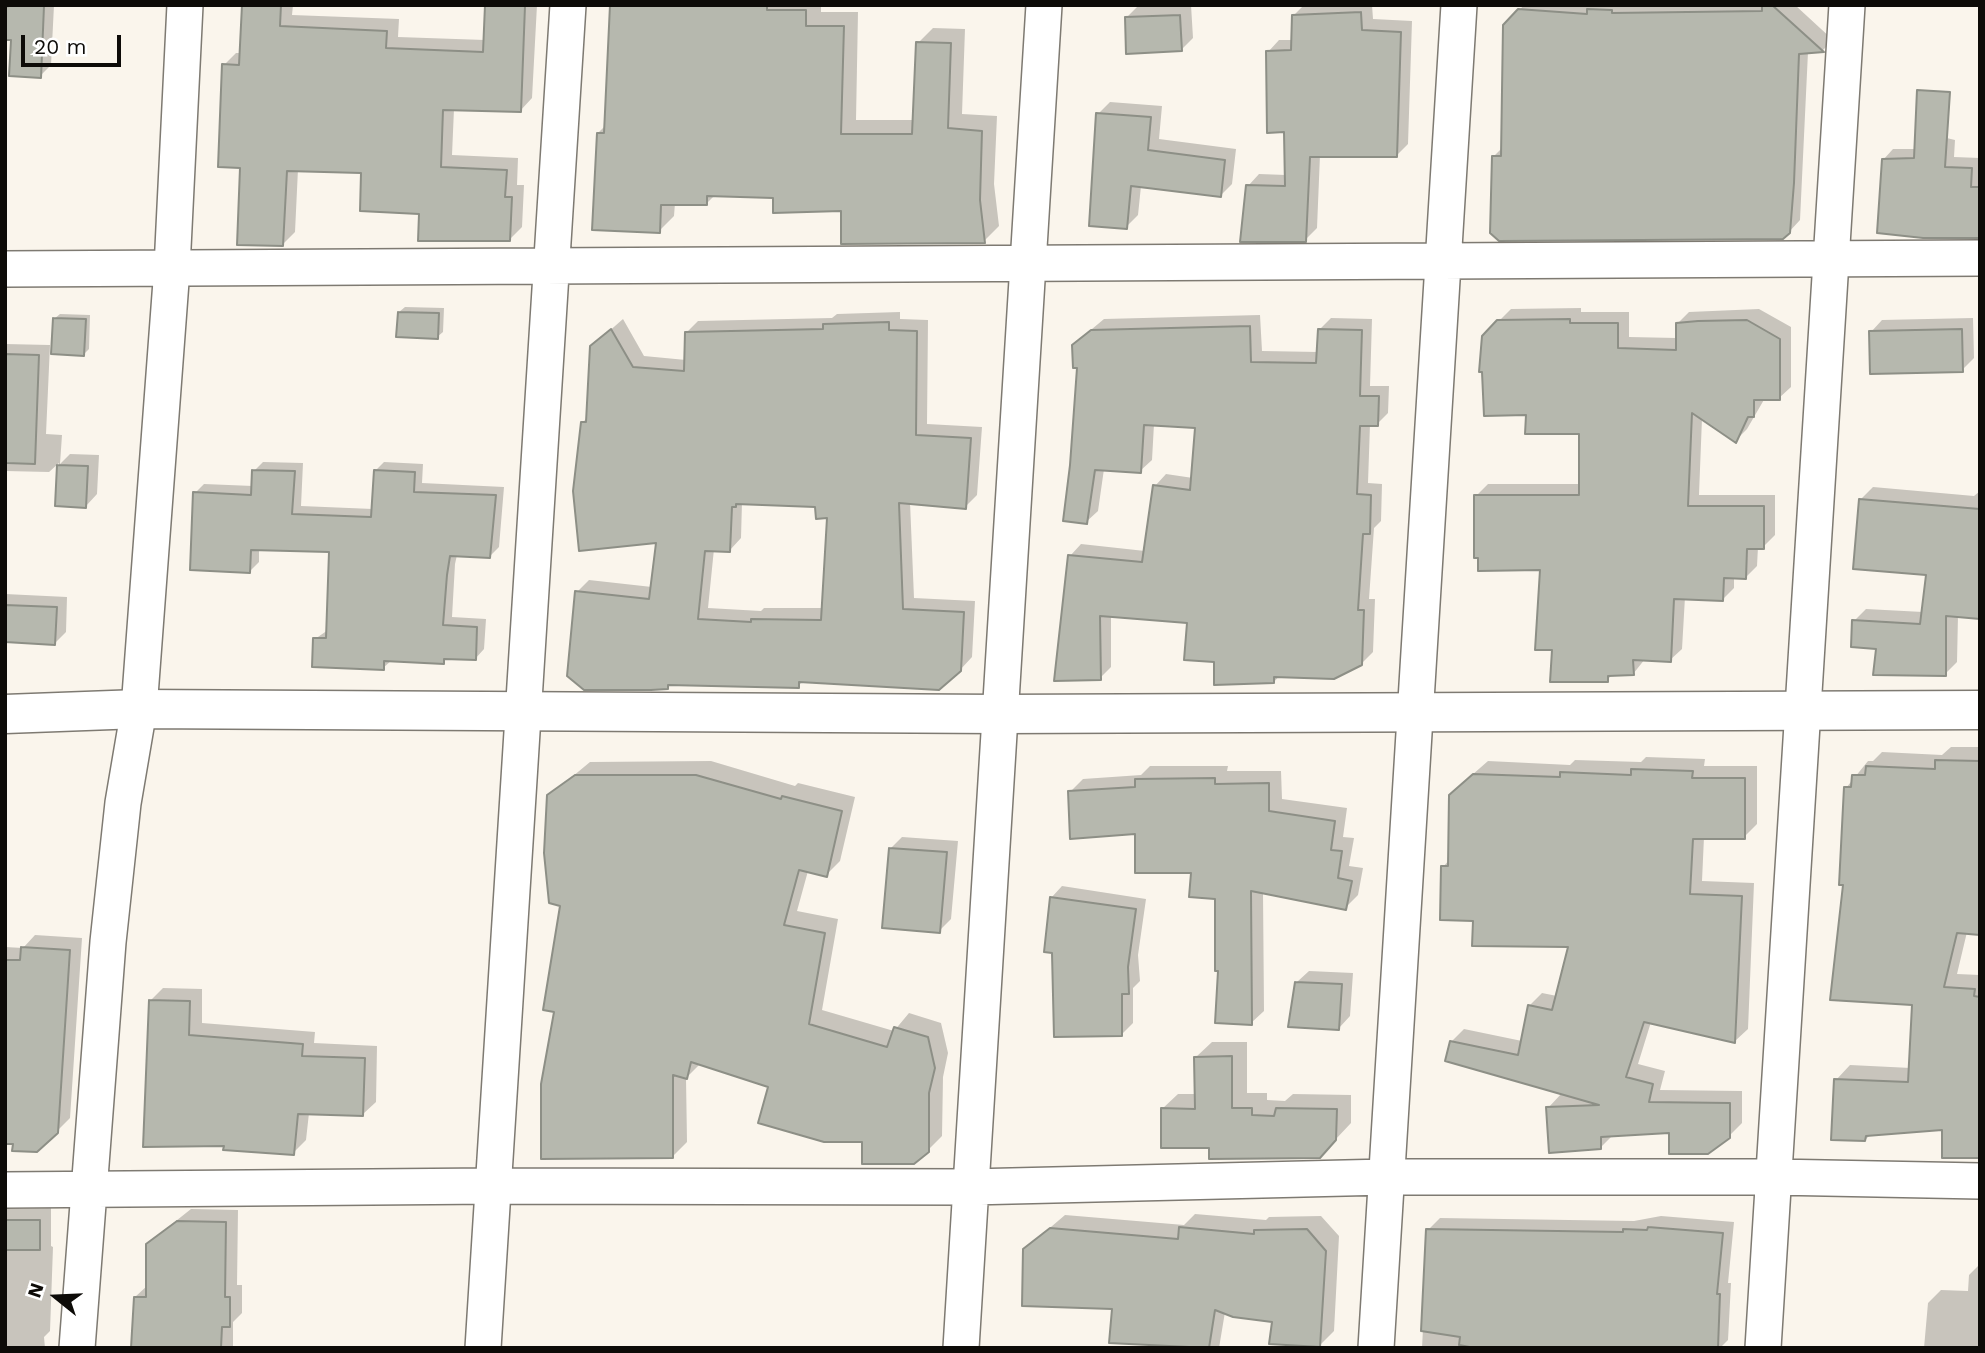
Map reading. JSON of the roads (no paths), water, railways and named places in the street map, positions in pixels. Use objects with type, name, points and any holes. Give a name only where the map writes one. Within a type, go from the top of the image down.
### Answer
[{"type":"street","points":[[77,1348],[108,942],[124,803],[139,709],[172,268],[185,5]]},
{"type":"street","points":[[483,1348],[568,5]]},
{"type":"street","points":[[961,1348],[1044,5]]},
{"type":"street","points":[[1376,1348],[1460,5]]},
{"type":"street","points":[[1763,1348],[1847,5]]},
{"type":"street","points":[[5,269],[1980,258]]},
{"type":"street","points":[[5,714],[139,709],[1000,714],[1416,710],[1980,710]]},
{"type":"street","points":[[5,1190],[492,1186],[970,1187],[1387,1177],[1774,1177],[1980,1181]]}]
